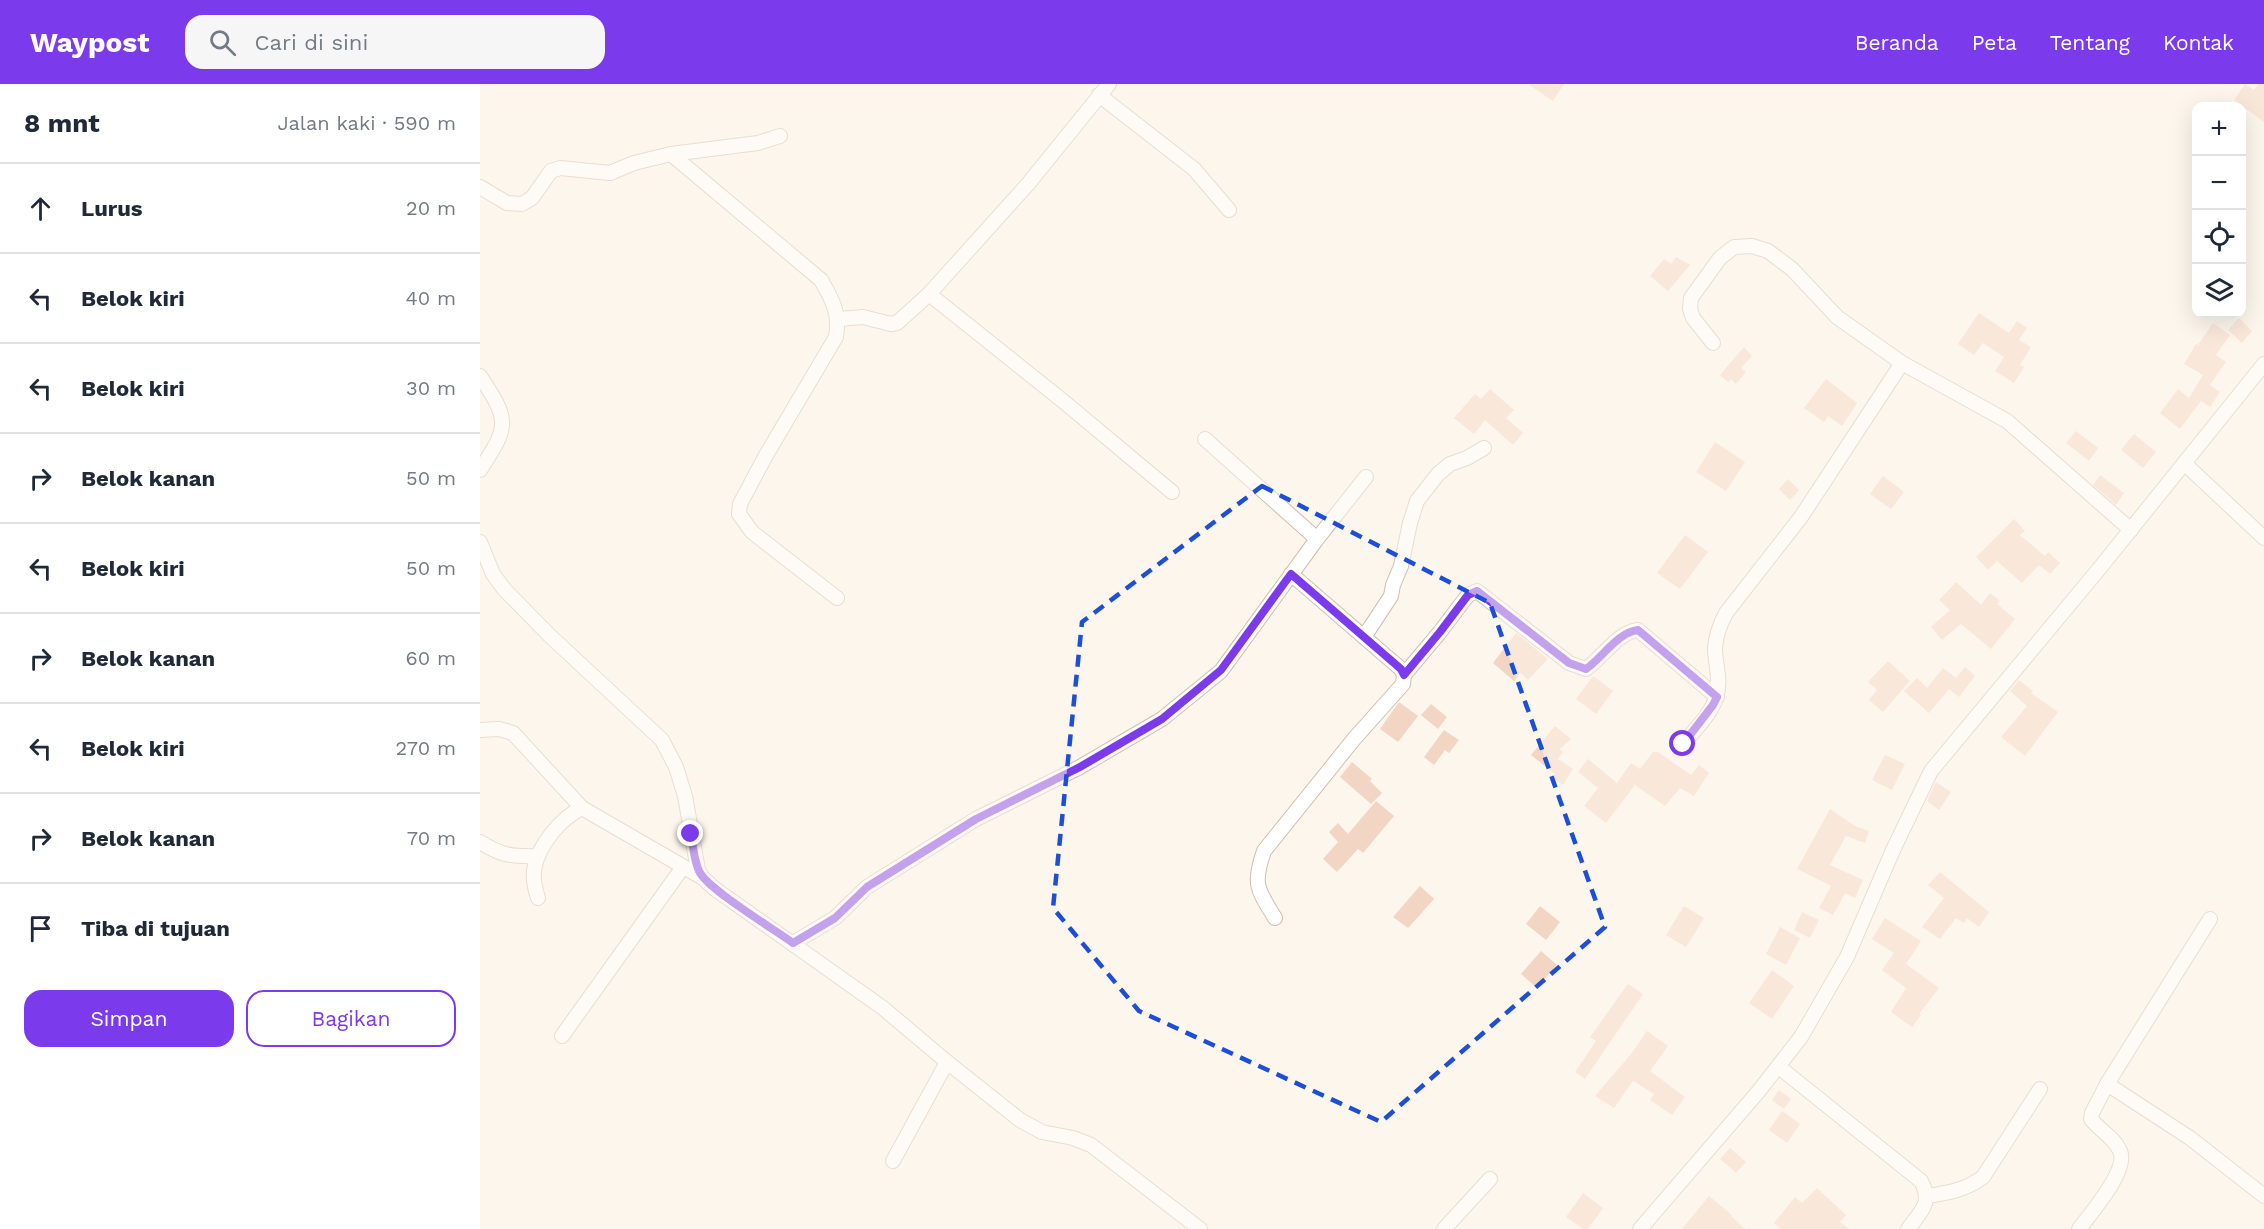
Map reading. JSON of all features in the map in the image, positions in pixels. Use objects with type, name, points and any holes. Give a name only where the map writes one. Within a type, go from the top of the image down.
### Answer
[{"type":"street","points":[[839,320],[863,317],[891,324],[897,323],[929,294],[1028,184],[1109,84]]},
{"type":"street","points":[[1099,95],[1194,169],[1229,210]]},
{"type":"street","points":[[480,187],[507,203],[522,204],[532,198],[551,171],[560,168],[610,173],[634,163],[670,154],[758,143],[780,136]]},
{"type":"street","points":[[670,154],[821,280],[839,320],[836,337],[765,457],[740,504],[739,514],[752,532],[837,598]]},
{"type":"street","points":[[1713,343],[1693,318],[1690,309],[1691,298],[1720,258],[1734,247],[1752,246],[1768,251],[1792,269],[1837,317],[1902,363],[2007,421],[2131,530]]},
{"type":"street","points":[[929,294],[1172,492]]},
{"type":"street","points":[[1683,744],[1717,697],[1719,684],[1715,649],[1718,628],[1726,613],[1801,517],[1902,363]]},
{"type":"street","points":[[1640,1229],[1779,1067],[1801,1036],[1847,957],[1893,849],[1931,771],[2131,530],[2264,363]]},
{"type":"street","points":[[480,376],[499,404],[502,417],[499,442],[480,470]]},
{"type":"street","points":[[1205,439],[1317,539]]},
{"type":"street","points":[[1364,637],[1391,596],[1392,585],[1401,566],[1417,501],[1438,474],[1450,464],[1467,458],[1484,448]]},
{"type":"street","points":[[2184,463],[2264,538]]},
{"type":"street","points":[[793,943],[835,918],[867,887],[976,819],[1080,767],[1162,719],[1221,670],[1317,539],[1366,477]]},
{"type":"street","points":[[480,542],[493,574],[510,595],[549,635],[662,740],[676,767],[682,787],[695,859],[703,878]]},
{"type":"street","points":[[1275,918],[1258,889],[1259,866],[1264,851],[1354,739],[1403,684],[1404,675],[1401,669],[1291,574]]},
{"type":"street","points":[[1404,675],[1468,595],[1477,591],[1569,663],[1586,669],[1626,633],[1638,630],[1717,697]]},
{"type":"street","points":[[480,730],[500,729],[513,733],[582,808],[703,878],[715,889],[884,1008],[947,1062],[1031,1127],[1091,1145],[1200,1229]]},
{"type":"street","points":[[538,898],[534,870],[538,856],[563,821],[570,814],[582,808]]},
{"type":"street","points":[[480,842],[511,857],[538,856]]},
{"type":"street","points":[[562,1036],[683,867]]},
{"type":"street","points":[[2079,1229],[2117,1174],[2122,1160],[2115,1142],[2091,1119],[2092,1113],[2107,1084],[2210,920]]},
{"type":"street","points":[[893,1161],[947,1062]]},
{"type":"street","points":[[1779,1067],[1921,1181],[1927,1196],[1926,1204],[1908,1229]]},
{"type":"street","points":[[2107,1084],[2190,1138],[2264,1196]]},
{"type":"street","points":[[1927,1196],[1964,1189],[1983,1177],[2040,1089]]},
{"type":"street","points":[[1444,1229],[1490,1179]]},
{"type":"highlighted area","points":[[1262,486],[1490,603],[1605,927],[1381,1122],[1139,1011],[1053,908],[1082,622]]},
{"type":"building","points":[[1528,84],[1564,84],[1553,101]]},
{"type":"building","points":[[2245,84],[2254,90],[2258,84],[2264,84],[2264,122],[2246,109],[2246,102],[2234,100]]},
{"type":"building","points":[[1676,257],[1690,265],[1668,291],[1650,276],[1664,259],[1671,264]]},
{"type":"building","points":[[1979,313],[2009,333],[2017,321],[2027,328],[2019,340],[2031,347],[2020,365],[2024,367],[2014,383],[1995,371],[2004,357],[1983,343],[1974,355],[1958,344]]},
{"type":"building","points":[[2239,318],[2252,331],[2242,343],[2228,330]]},
{"type":"building","points":[[2213,323],[2230,335],[2216,355],[2226,362],[2210,385],[2220,392],[2210,407],[2201,401],[2180,429],[2160,413],[2178,389],[2189,398],[2203,375],[2184,364]]},
{"type":"building","points":[[1744,347],[1752,356],[1741,368],[1746,372],[1736,384],[1731,379],[1728,382],[1720,375]]},
{"type":"building","points":[[1826,379],[1857,403],[1842,426],[1828,416],[1824,422],[1804,408]]},
{"type":"building","points":[[1490,389],[1514,410],[1506,418],[1523,433],[1513,445],[1485,420],[1474,434],[1454,418],[1475,394],[1481,399]]},
{"type":"building","points":[[2076,431],[2098,448],[2089,461],[2066,443]]},
{"type":"building","points":[[2134,434],[2156,452],[2143,468],[2121,450]]},
{"type":"building","points":[[1715,442],[1745,462],[1726,491],[1696,472]]},
{"type":"building","points":[[2100,475],[2124,493],[2116,505],[2093,485]]},
{"type":"building","points":[[1883,476],[1904,492],[1891,509],[1870,494]]},
{"type":"building","points":[[1788,479],[1799,490],[1790,500],[1779,489]]},
{"type":"building","points":[[2014,519],[2025,531],[2020,535],[2045,556],[2048,552],[2060,563],[2050,574],[2039,565],[2022,583],[1997,561],[1988,570],[1976,557]]},
{"type":"building","points":[[1685,535],[1708,552],[1680,589],[1657,573]]},
{"type":"building","points":[[1956,582],[1981,605],[1990,593],[2000,601],[1997,604],[2015,619],[1991,649],[1961,624],[1942,640],[1931,627],[1950,610],[1939,600]]},
{"type":"building","points":[[1516,633],[1548,659],[1528,680],[1521,673],[1514,681],[1493,663]]},
{"type":"building","points":[[1888,661],[1910,681],[1883,712],[1869,700],[1877,690],[1868,682]]},
{"type":"building","points":[[1965,667],[1975,676],[1959,697],[1949,689],[1929,713],[1904,691],[1917,678],[1927,688],[1943,668],[1956,678]]},
{"type":"building","points":[[1593,676],[1613,691],[1596,714],[1576,699]]},
{"type":"building","points":[[2019,680],[2033,691],[2031,693],[2058,712],[2025,756],[2001,737],[2027,706],[2010,691]]},
{"type":"building","points":[[1399,702],[1418,716],[1398,742],[1380,729]]},
{"type":"building","points":[[1431,704],[1447,717],[1438,729],[1421,715]]},
{"type":"building","points":[[1555,726],[1571,739],[1560,749],[1563,752],[1558,759],[1573,769],[1563,785],[1552,778],[1555,774],[1531,755]]},
{"type":"building","points":[[1444,730],[1459,740],[1449,753],[1445,750],[1434,765],[1424,757]]},
{"type":"building","points":[[1653,752],[1658,752],[1691,775],[1699,765],[1709,773],[1694,796],[1680,788],[1665,806],[1635,785],[1606,823],[1584,806],[1598,788],[1578,772],[1588,759],[1617,783],[1631,763],[1640,769]]},
{"type":"building","points":[[1885,755],[1905,764],[1892,790],[1872,780]]},
{"type":"building","points":[[1352,762],[1372,779],[1370,781],[1382,793],[1371,804],[1340,777]]},
{"type":"building","points":[[1936,782],[1951,792],[1939,810],[1927,801]]},
{"type":"building","points":[[1376,801],[1394,816],[1363,853],[1358,849],[1337,872],[1323,859],[1338,842],[1329,832],[1338,823],[1348,834]]},
{"type":"building","points":[[1830,809],[1855,826],[1869,831],[1865,843],[1846,836],[1830,865],[1863,880],[1855,898],[1845,893],[1833,915],[1819,908],[1831,886],[1797,869]]},
{"type":"building","points":[[1940,872],[1989,912],[1979,927],[1967,918],[1964,923],[1956,918],[1940,939],[1922,927],[1944,898],[1928,885]]},
{"type":"building","points":[[1420,886],[1434,899],[1408,928],[1393,917]]},
{"type":"building","points":[[1540,906],[1560,922],[1546,940],[1526,924]]},
{"type":"building","points":[[1684,906],[1704,918],[1686,947],[1666,935]]},
{"type":"building","points":[[1802,912],[1819,920],[1810,938],[1794,930]]},
{"type":"building","points":[[1885,918],[1921,941],[1906,964],[1939,988],[1912,1027],[1891,1012],[1906,988],[1882,970],[1894,953],[1872,939]]},
{"type":"building","points":[[1780,927],[1800,938],[1786,965],[1766,954]]},
{"type":"building","points":[[1541,951],[1557,965],[1537,988],[1521,974]]},
{"type":"building","points":[[1772,970],[1794,986],[1772,1019],[1749,1003]]},
{"type":"building","points":[[1628,984],[1643,994],[1585,1079],[1575,1072],[1596,1041],[1590,1037]]},
{"type":"building","points":[[1647,1031],[1668,1046],[1650,1071],[1685,1097],[1672,1115],[1650,1100],[1654,1094],[1633,1081],[1614,1108],[1595,1096],[1632,1053]]},
{"type":"building","points":[[1779,1090],[1791,1099],[1784,1109],[1772,1100]]},
{"type":"building","points":[[1782,1111],[1800,1124],[1787,1143],[1769,1130]]},
{"type":"building","points":[[1730,1148],[1746,1162],[1736,1173],[1720,1159]]},
{"type":"building","points":[[1817,1188],[1846,1215],[1840,1222],[1849,1229],[1781,1229],[1774,1223],[1795,1197],[1802,1203]]},
{"type":"building","points":[[1583,1193],[1603,1208],[1588,1229],[1583,1229],[1566,1217]]},
{"type":"building","points":[[1709,1196],[1732,1215],[1745,1229],[1682,1229]]},
{"type":"route","points":[[691,834],[698,870],[703,878],[715,889],[793,943],[835,918],[867,887],[976,819],[1080,767],[1162,719],[1221,670],[1291,574],[1401,669],[1404,675],[1468,595],[1477,591],[1569,663],[1586,669],[1626,633],[1638,630],[1717,697],[1683,744]]}]
